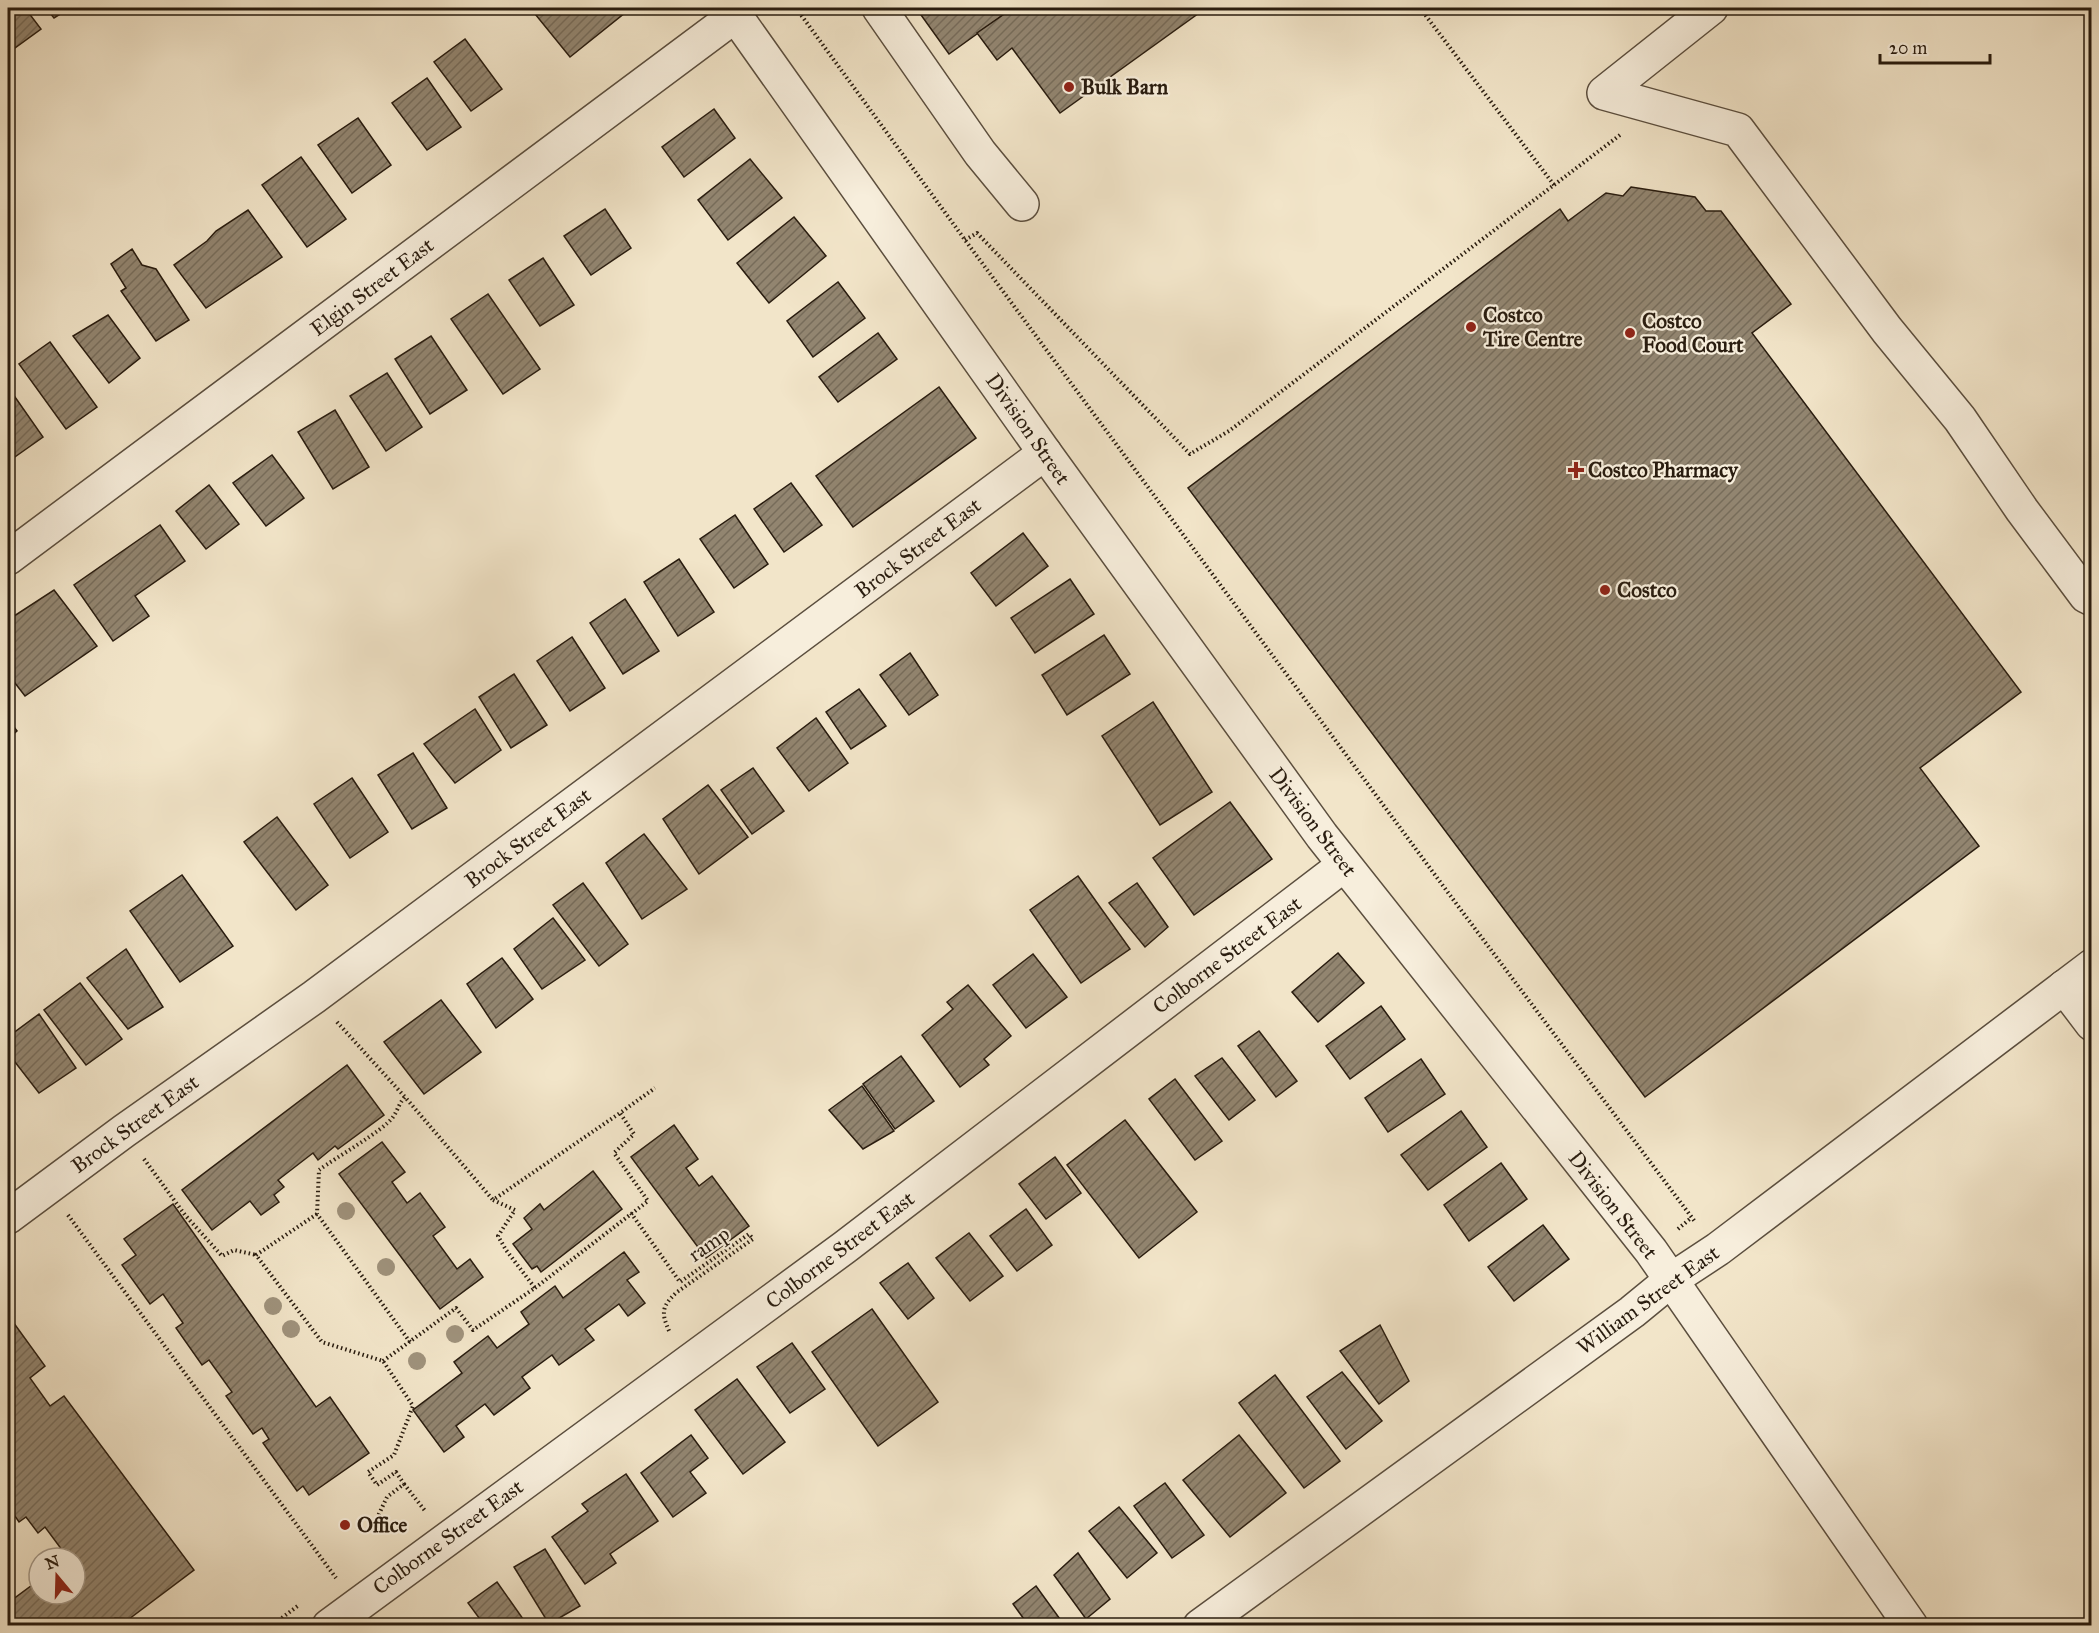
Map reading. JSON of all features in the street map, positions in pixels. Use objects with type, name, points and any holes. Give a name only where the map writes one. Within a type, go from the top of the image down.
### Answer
[{"type":"street","points":[[879,8],[980,153],[1022,204]]},
{"type":"street","points":[[1711,8],[1604,93],[1738,130],[1887,330],[1960,419],[2022,510],[2086,596],[2091,598]]},
{"type":"street","name":"Division Street","points":[[733,11],[1045,453],[1344,865],[1651,1251],[1911,1626]]},
{"type":"street","name":"Elgin Street East","points":[[8,558],[733,11]]},
{"type":"street","name":"Brock Street East","points":[[8,1217],[314,997],[1045,453]]},
{"type":"street","name":"Colborne Street East","points":[[329,1626],[845,1247],[1344,865]]},
{"type":"street","name":"William Street East","points":[[1200,1626],[1625,1317],[1671,1280],[1718,1249],[2091,966]]},
{"type":"street","points":[[2064,987],[2091,1024]]},
{"type":"path","points":[[796,8],[1458,906],[1691,1218],[1718,1249]]},
{"type":"path","points":[[1420,8],[1554,185]]},
{"type":"path","points":[[965,240],[977,232],[1190,454],[1229,431],[1656,107]]},
{"type":"path","points":[[314,997],[494,1200],[515,1210],[498,1236],[535,1288]]},
{"type":"path","points":[[494,1200],[655,1088]]},
{"type":"path","points":[[405,1097],[398,1104],[393,1117],[379,1129],[319,1170],[317,1214],[410,1342]]},
{"type":"path","points":[[383,1361],[456,1308],[473,1330],[535,1288],[648,1201],[614,1153],[634,1134],[620,1113]]},
{"type":"path","points":[[160,1181],[184,1215],[222,1256],[234,1250],[256,1255],[322,1342],[383,1361],[413,1406],[394,1455],[368,1472],[377,1485],[396,1472],[428,1515]]},
{"type":"path","points":[[48,1187],[338,1581],[358,1604]]},
{"type":"path","name":"ramp","points":[[631,1213],[680,1282],[749,1234],[753,1239],[670,1299],[664,1309],[663,1318],[671,1336]]},
{"type":"path","points":[[256,1255],[317,1214]]},
{"type":"path","points":[[378,1516],[387,1497],[404,1484]]},
{"type":"building","points":[[8,8],[25,8],[41,29],[8,53]]},
{"type":"building","points":[[46,8],[70,8],[54,18]]},
{"type":"building","points":[[623,8],[626,12],[570,57],[531,9]]},
{"type":"building","points":[[916,8],[1013,8],[949,54]]},
{"type":"building","name":"Bulk Barn","points":[[1013,8],[1206,8],[1060,113],[1012,48],[997,60],[977,33]]},
{"type":"building","points":[[465,39],[502,89],[471,111],[434,62]]},
{"type":"building","points":[[427,78],[461,127],[427,150],[392,103]]},
{"type":"building","points":[[714,109],[735,138],[684,177],[662,147]]},
{"type":"building","points":[[358,118],[391,165],[352,193],[318,145]]},
{"type":"building","points":[[301,157],[346,219],[307,247],[262,185]]},
{"type":"building","points":[[750,159],[782,198],[728,240],[698,200]]},
{"type":"building","name":"Costco","points":[[1631,187],[1695,197],[1706,211],[1721,211],[1791,304],[1752,333],[2021,692],[1920,768],[1979,846],[1645,1097],[1188,488],[1560,209],[1568,221],[1606,193],[1623,196]]},
{"type":"building","points":[[605,209],[631,248],[591,275],[564,236]]},
{"type":"building","points":[[248,210],[282,257],[206,308],[174,265],[207,241],[216,231]]},
{"type":"building","points":[[794,217],[826,256],[769,303],[737,263]]},
{"type":"building","points":[[132,249],[142,265],[156,269],[189,320],[156,341],[121,291],[126,288],[111,264]]},
{"type":"building","points":[[543,258],[574,305],[540,326],[509,280]]},
{"type":"building","points":[[838,282],[865,318],[813,357],[787,321]]},
{"type":"building","points":[[488,294],[540,369],[503,394],[451,319]]},
{"type":"building","points":[[108,315],[140,358],[109,383],[73,336]]},
{"type":"building","points":[[878,333],[897,359],[838,402],[819,377]]},
{"type":"building","points":[[431,336],[467,390],[430,414],[395,359]]},
{"type":"building","points":[[50,342],[97,407],[66,429],[19,364]]},
{"type":"building","points":[[387,373],[422,427],[386,451],[350,396]]},
{"type":"building","points":[[8,387],[43,437],[12,459],[8,452]]},
{"type":"building","points":[[939,387],[976,438],[853,527],[816,476]]},
{"type":"building","points":[[335,410],[369,467],[333,489],[298,432]]},
{"type":"building","points":[[272,455],[304,498],[266,526],[233,483]]},
{"type":"building","points":[[791,483],[822,525],[784,552],[754,509]]},
{"type":"building","points":[[209,485],[239,524],[206,549],[176,511]]},
{"type":"building","points":[[735,515],[768,564],[734,588],[700,539]]},
{"type":"building","points":[[160,525],[185,561],[135,596],[149,616],[113,641],[74,585]]},
{"type":"building","points":[[1023,533],[1048,566],[996,606],[971,573]]},
{"type":"building","points":[[679,559],[714,612],[678,636],[644,582]]},
{"type":"building","points":[[1070,579],[1094,614],[1035,653],[1011,618]]},
{"type":"building","points":[[54,590],[97,646],[25,696],[8,674],[8,620]]},
{"type":"building","points":[[625,599],[659,651],[623,674],[590,623]]},
{"type":"building","points":[[1104,635],[1130,674],[1067,715],[1042,675]]},
{"type":"building","points":[[572,637],[605,688],[570,711],[537,661]]},
{"type":"building","points":[[910,653],[938,695],[909,715],[880,675]]},
{"type":"building","points":[[514,674],[547,725],[511,748],[479,697]]},
{"type":"building","points":[[859,689],[886,726],[851,749],[826,712]]},
{"type":"building","points":[[1153,702],[1212,792],[1160,825],[1102,736]]},
{"type":"building","points":[[475,709],[501,750],[455,783],[424,744]]},
{"type":"building","points":[[816,718],[848,763],[809,791],[777,748]]},
{"type":"building","points":[[8,719],[17,731],[8,739]]},
{"type":"building","points":[[413,753],[447,808],[412,829],[378,775]]},
{"type":"building","points":[[753,768],[784,811],[752,834],[721,790]]},
{"type":"building","points":[[352,778],[388,832],[350,858],[314,804]]},
{"type":"building","points":[[708,785],[748,837],[699,874],[663,819]]},
{"type":"building","points":[[1230,802],[1272,859],[1194,915],[1153,858]]},
{"type":"building","points":[[277,817],[328,885],[296,910],[244,842]]},
{"type":"building","points":[[644,834],[687,889],[642,919],[606,863]]},
{"type":"building","points":[[182,875],[233,946],[180,982],[130,911]]},
{"type":"building","points":[[1078,876],[1130,949],[1081,983],[1030,910]]},
{"type":"building","points":[[583,883],[628,944],[599,966],[553,905]]},
{"type":"building","points":[[1137,883],[1168,927],[1145,947],[1109,903]]},
{"type":"building","points":[[553,918],[585,960],[542,989],[514,949]]},
{"type":"building","points":[[126,949],[163,1007],[128,1029],[87,978]]},
{"type":"building","points":[[1338,953],[1364,983],[1318,1022],[1292,992]]},
{"type":"building","points":[[1033,954],[1067,997],[1026,1028],[993,985]]},
{"type":"building","points":[[502,958],[533,999],[496,1028],[467,984]]},
{"type":"building","points":[[80,983],[122,1039],[86,1065],[44,1010]]},
{"type":"building","points":[[968,985],[1011,1036],[984,1059],[989,1065],[960,1087],[922,1035],[953,1009],[947,1002]]},
{"type":"building","points":[[441,1000],[481,1052],[424,1094],[384,1042]]},
{"type":"building","points":[[1381,1006],[1405,1039],[1350,1079],[1326,1046]]},
{"type":"building","points":[[39,1014],[76,1068],[39,1093],[8,1053],[8,1037]]},
{"type":"building","points":[[1259,1031],[1297,1081],[1276,1097],[1238,1046]]},
{"type":"building","points":[[901,1056],[934,1101],[895,1129],[863,1084]]},
{"type":"building","points":[[1222,1058],[1255,1100],[1229,1120],[1195,1076]]},
{"type":"building","points":[[1421,1059],[1445,1094],[1388,1132],[1365,1098]]},
{"type":"building","points":[[347,1065],[384,1115],[338,1149],[335,1146],[318,1160],[313,1153],[278,1180],[284,1187],[274,1195],[279,1202],[261,1215],[250,1201],[212,1230],[182,1190]]},
{"type":"building","points":[[1175,1079],[1222,1141],[1195,1160],[1149,1099]]},
{"type":"building","points":[[862,1086],[894,1131],[863,1149],[829,1110]]},
{"type":"building","points":[[1461,1111],[1487,1147],[1428,1190],[1401,1155]]},
{"type":"building","points":[[1125,1120],[1197,1212],[1139,1258],[1067,1165]]},
{"type":"building","points":[[674,1125],[698,1159],[686,1168],[699,1186],[712,1176],[749,1226],[706,1258],[631,1157]]},
{"type":"building","points":[[382,1142],[405,1172],[392,1182],[407,1203],[420,1193],[445,1227],[433,1236],[457,1269],[470,1259],[483,1277],[440,1309],[339,1174]]},
{"type":"building","points":[[1055,1157],[1081,1193],[1046,1219],[1019,1184]]},
{"type":"building","points":[[1501,1163],[1527,1199],[1469,1241],[1444,1205]]},
{"type":"building","points":[[593,1171],[622,1209],[541,1272],[537,1266],[532,1269],[513,1244],[532,1229],[524,1218],[540,1204],[544,1210]]},
{"type":"building","points":[[173,1204],[316,1407],[330,1397],[369,1453],[309,1495],[303,1486],[297,1491],[263,1443],[269,1439],[262,1428],[253,1434],[226,1396],[232,1392],[209,1360],[202,1365],[176,1328],[183,1323],[163,1294],[150,1304],[122,1265],[136,1255],[124,1239]]},
{"type":"building","points":[[1026,1209],[1052,1245],[1017,1271],[990,1236]]},
{"type":"building","points":[[1543,1225],[1569,1259],[1514,1301],[1488,1267]]},
{"type":"building","points":[[969,1233],[1003,1276],[970,1301],[936,1258]]},
{"type":"building","points":[[624,1252],[639,1272],[627,1280],[645,1303],[628,1316],[619,1304],[585,1329],[594,1340],[559,1365],[552,1355],[522,1377],[530,1388],[494,1415],[485,1404],[456,1426],[464,1437],[444,1452],[413,1410],[462,1373],[454,1362],[488,1336],[497,1348],[529,1324],[521,1312],[555,1286],[563,1298]]},
{"type":"building","points":[[908,1263],[934,1298],[908,1319],[880,1283]]},
{"type":"building","points":[[872,1309],[938,1402],[878,1446],[812,1352]]},
{"type":"building","points":[[8,1315],[45,1366],[30,1378],[50,1406],[64,1396],[194,1570],[129,1619],[115,1618],[104,1626],[8,1626],[8,1603],[27,1589],[27,1606],[87,1606],[87,1546],[59,1546],[45,1527],[38,1533],[26,1517],[19,1522],[8,1506],[8,1487],[12,1484],[8,1478]]},
{"type":"building","points":[[1380,1325],[1409,1381],[1379,1404],[1340,1351]]},
{"type":"building","points":[[792,1343],[825,1389],[790,1413],[757,1367]]},
{"type":"building","points":[[1342,1372],[1382,1421],[1346,1449],[1307,1397]]},
{"type":"building","points":[[1275,1375],[1340,1461],[1304,1488],[1239,1403]]},
{"type":"building","points":[[737,1379],[785,1442],[743,1474],[695,1410]]},
{"type":"building","points":[[691,1435],[708,1458],[690,1472],[706,1493],[673,1517],[641,1473]]},
{"type":"building","points":[[1239,1435],[1286,1493],[1230,1537],[1183,1480]]},
{"type":"building","points":[[626,1474],[658,1521],[610,1554],[616,1563],[585,1584],[552,1537],[588,1511],[582,1504]]},
{"type":"building","points":[[1165,1483],[1204,1535],[1172,1558],[1134,1506]]},
{"type":"building","points":[[1119,1507],[1157,1553],[1127,1578],[1089,1531]]},
{"type":"building","points":[[545,1549],[580,1606],[549,1624],[514,1567]]},
{"type":"building","points":[[1078,1553],[1110,1599],[1086,1619],[1054,1575]]},
{"type":"building","points":[[497,1582],[528,1626],[485,1626],[468,1603]]},
{"type":"building","points":[[1036,1586],[1065,1626],[1029,1626],[1013,1604]]},
{"type":"place","name":"Bulk Barn","points":[[1069,87]]},
{"type":"place","name":"Costco Tire Centre","points":[[1471,327]]},
{"type":"place","name":"Costco Food Court","points":[[1630,333]]},
{"type":"place","name":"Costco Pharmacy","points":[[1576,470]]},
{"type":"place","name":"Costco","points":[[1605,590]]},
{"type":"place","name":"Office","points":[[345,1525]]}]
